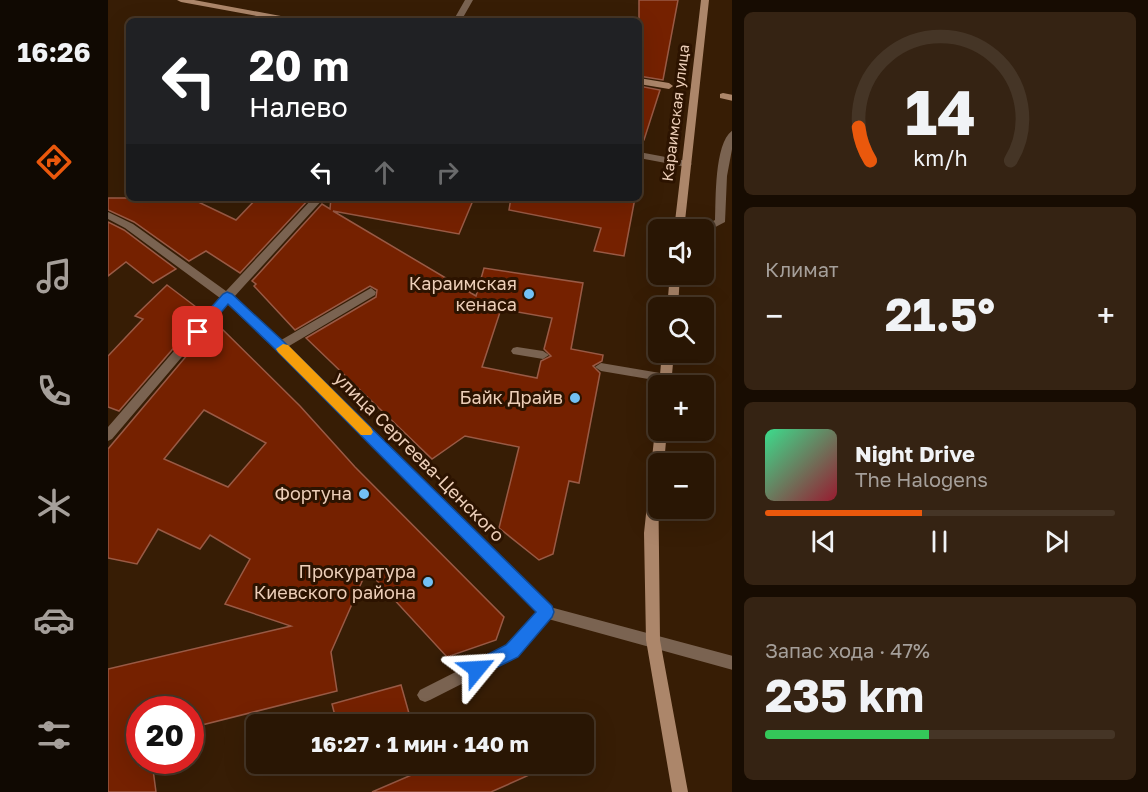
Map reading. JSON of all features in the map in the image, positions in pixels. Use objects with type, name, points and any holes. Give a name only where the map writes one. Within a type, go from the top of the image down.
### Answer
[{"type":"main road","points":[[181,0],[280,18]]},
{"type":"main road","name":"Караимская улица","points":[[680,219],[705,0]]},
{"type":"main road","points":[[642,82],[669,86]]},
{"type":"main road","points":[[660,441],[651,533],[653,640],[681,792]]},
{"type":"street","points":[[459,18],[469,0]]},
{"type":"street","points":[[714,225],[720,222],[725,160],[728,139],[732,133]]},
{"type":"street","points":[[642,156],[687,164]]},
{"type":"street","points":[[108,436],[227,297],[316,201]]},
{"type":"street","name":"улица Сергеева-Ценского","points":[[108,215],[129,226],[227,297],[280,346],[546,612]]},
{"type":"street","points":[[280,346],[371,292]]},
{"type":"street","points":[[517,351],[543,355]]},
{"type":"street","points":[[601,367],[648,378]]},
{"type":"street","points":[[425,695],[512,651],[546,612],[732,663]]},
{"type":"building","points":[[639,0],[678,0],[663,80],[642,76],[642,18],[639,18]]},
{"type":"building","points":[[642,87],[660,90],[644,140],[642,140]]},
{"type":"building","points":[[108,198],[126,198],[126,201],[196,201],[236,220],[254,201],[307,201],[240,273],[206,251],[189,261],[134,222],[108,210]]},
{"type":"building","points":[[331,201],[473,201],[459,234],[333,211],[476,296],[484,268],[583,283],[571,349],[603,355],[602,361],[593,366],[600,373],[579,483],[569,481],[553,554],[539,560],[499,528],[519,447],[465,436],[432,459],[306,338],[376,297],[377,290],[370,286],[295,330],[254,286],[256,284],[252,281],[322,204],[330,209]],"holes":[[[501,309],[552,318],[544,349],[551,356],[541,361],[537,378],[482,367]]]},
{"type":"building","points":[[510,201],[634,201],[624,256],[594,251],[601,228],[509,210]]},
{"type":"building","points":[[108,222],[124,230],[176,269],[153,283],[126,262],[108,276]]},
{"type":"building","points":[[167,285],[204,313],[119,411],[108,407],[108,356],[143,319],[135,316]]},
{"type":"building","points":[[215,322],[300,406],[355,467],[504,617],[496,640],[447,657],[367,570],[331,652],[337,691],[204,724],[204,696],[126,696],[126,774],[154,774],[156,792],[108,792],[108,669],[291,626],[225,604],[250,559],[210,535],[200,549],[158,529],[137,564],[108,558],[108,449]],"holes":[[[204,410],[266,443],[228,487],[164,459]]]},
{"type":"building","points":[[401,685],[409,714],[334,714],[332,704]]},
{"type":"building","points":[[414,774],[532,774],[491,792],[372,792]]},
{"type":"slow traffic","points":[[283,349],[366,432]]},
{"type":"place","name":"Караимская кенаса","points":[[529,294]]},
{"type":"place","name":"Байк Драйв","points":[[575,398]]},
{"type":"place","name":"Фортуна","points":[[364,494]]},
{"type":"place","name":"Прокуратура Киевского района","points":[[428,582]]},
{"type":"route","points":[[198,332],[227,297],[280,346],[546,612],[512,651],[477,669]]}]
